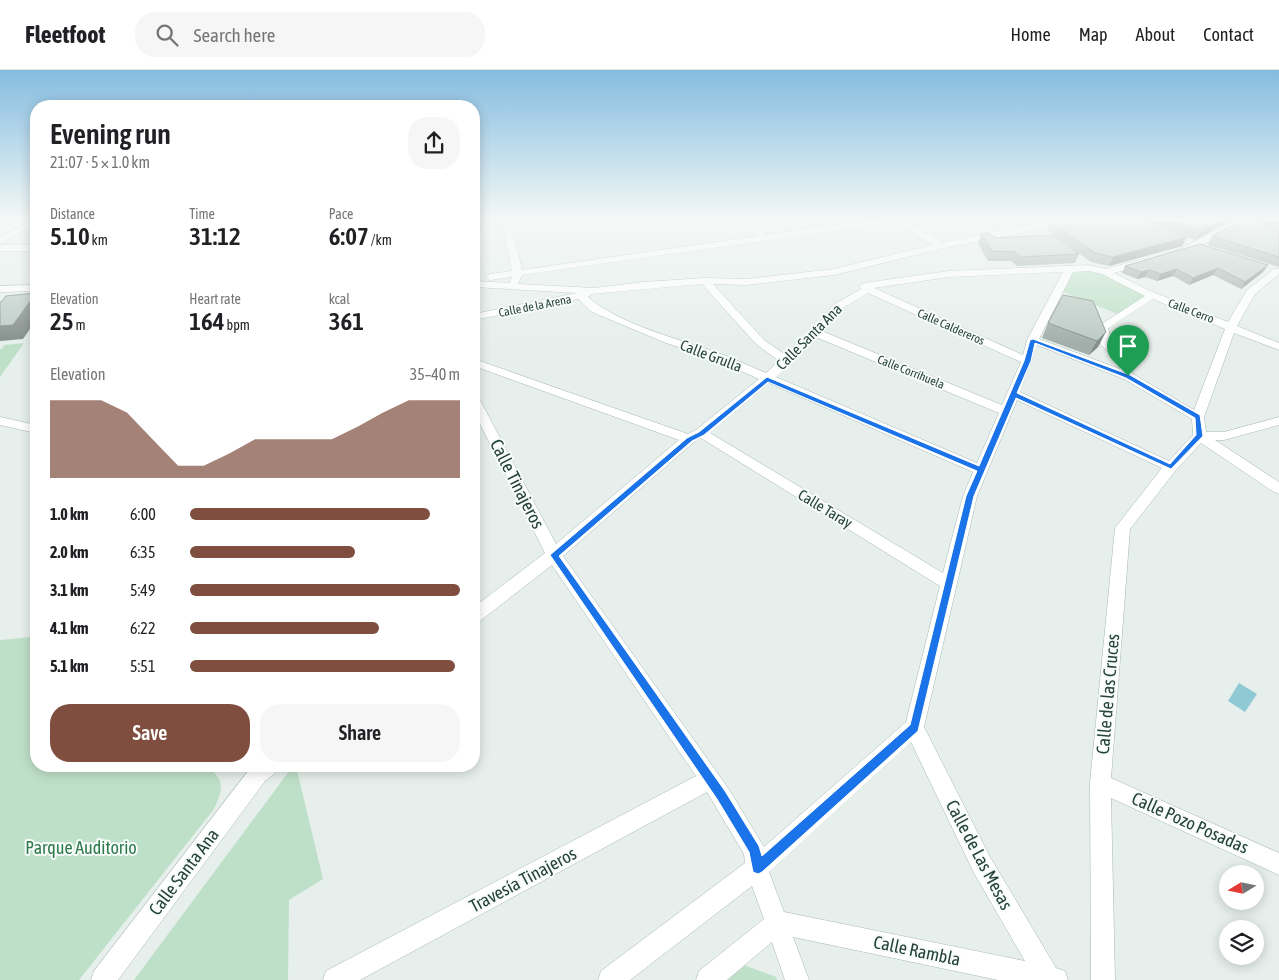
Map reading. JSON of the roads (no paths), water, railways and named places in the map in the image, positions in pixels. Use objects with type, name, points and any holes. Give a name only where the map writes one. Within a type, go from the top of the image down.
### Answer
[{"type":"street","points":[[513,285],[518,274],[515,260]]},
{"type":"street","points":[[480,277],[518,274],[608,260]]},
{"type":"street","points":[[480,284],[594,291],[643,285],[705,281],[746,282],[834,272],[881,260]]},
{"type":"street","points":[[1079,260],[1089,268]]},
{"type":"street","points":[[1105,272],[1148,260]]},
{"type":"street","name":"Calle Santa Ana","points":[[480,611],[554,555],[695,436],[767,379],[817,332],[837,307],[863,286],[949,274],[1089,268]]},
{"type":"street","name":"Calle Cerro","points":[[1089,268],[1105,272],[1153,295],[1279,347]]},
{"type":"street","points":[[610,980],[758,868],[914,727],[970,496],[1014,394],[1033,340],[1058,298],[1069,269]]},
{"type":"street","points":[[1200,436],[1198,417],[1231,326],[1251,292],[1274,270]]},
{"type":"street","name":"Calle Caldereros","points":[[834,272],[1027,361]]},
{"type":"street","points":[[705,281],[760,342],[786,361]]},
{"type":"street","points":[[0,289],[30,288]]},
{"type":"street","name":"Calle de la Arena","points":[[480,316],[582,297],[594,291]]},
{"type":"street","points":[[1128,376],[1122,361],[1107,345],[1102,327],[1108,318],[1153,295]]},
{"type":"street","name":"Calle Grulla","points":[[582,297],[596,310],[670,341],[711,354],[982,470]]},
{"type":"street","name":"Calle Corrihuela","points":[[817,332],[1006,411]]},
{"type":"street","points":[[1033,340],[1128,376],[1198,417]]},
{"type":"street","name":"Calle Taray","points":[[480,364],[695,436],[949,584]]},
{"type":"street","points":[[1014,394],[1171,467]]},
{"type":"street","name":"Calle Tinajeros","points":[[480,412],[554,555],[710,780],[755,850],[758,868],[797,980]]},
{"type":"street","points":[[0,421],[30,428]]},
{"type":"street","points":[[1200,436],[1224,436],[1279,421]]},
{"type":"street","points":[[1200,436],[1279,489]]},
{"type":"street","name":"Calle de las Cruces","points":[[1102,980],[1100,783],[1123,528],[1171,467],[1200,436]]},
{"type":"street","name":"Calle de Las Mesas","points":[[914,727],[982,865],[1053,980]]},
{"type":"street","name":"Calle Santa Ana","points":[[103,980],[256,772]]},
{"type":"street","name":"Travesía Tinajeros","points":[[335,980],[710,780]]},
{"type":"street","name":"Calle Pozo Posadas","points":[[1100,783],[1279,864]]},
{"type":"street","points":[[708,980],[778,922]]},
{"type":"street","name":"Calle Rambla","points":[[778,922],[1053,980]]},
{"type":"water","points":[[1239,683],[1257,694],[1245,712],[1228,701]]},
{"type":"park label","name":"Parque Auditorio","points":[[81,848]]}]
